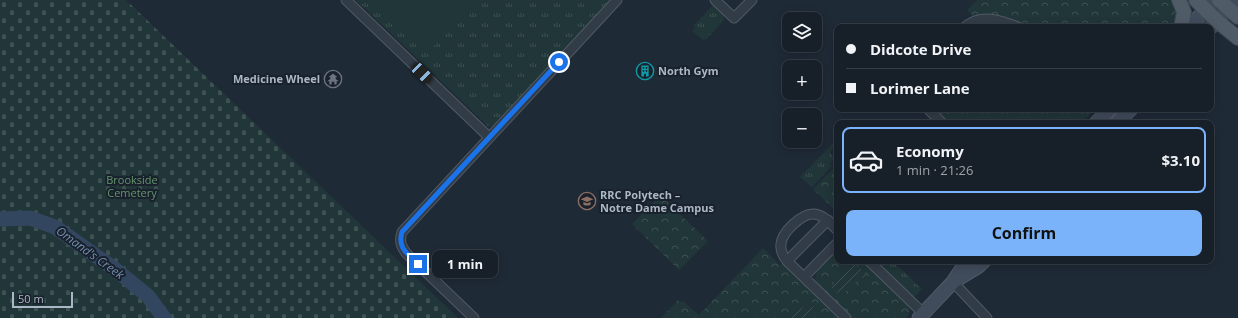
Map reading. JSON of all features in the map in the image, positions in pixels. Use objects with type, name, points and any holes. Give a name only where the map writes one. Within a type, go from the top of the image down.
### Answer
[{"type":"main road","points":[[1179,0],[1184,12],[1182,24]]},
{"type":"main road","points":[[1205,3],[1214,24],[1238,38]]},
{"type":"street","points":[[346,0],[489,137]]},
{"type":"street","points":[[474,318],[403,248],[400,238],[402,232],[617,0]]},
{"type":"street","points":[[715,0],[734,18],[752,0]]},
{"type":"street","points":[[1191,24],[1205,3]]},
{"type":"street","points":[[1214,24],[1231,6]]},
{"type":"street","points":[[970,24],[974,21],[989,19],[1007,24]]},
{"type":"street","points":[[931,112],[939,120]]},
{"type":"street","points":[[1099,120],[1107,112]]},
{"type":"street","points":[[1120,120],[1128,112]]},
{"type":"street","points":[[834,227],[828,220],[819,215],[809,214],[798,220],[786,233],[781,243],[782,253],[787,261],[846,318]]},
{"type":"street","points":[[787,261],[828,220]]},
{"type":"street","points":[[804,277],[834,246]]},
{"type":"street","points":[[872,264],[921,316],[953,282],[965,264]]},
{"type":"street","points":[[953,282],[981,264]]},
{"type":"street","points":[[953,282],[987,318]]},
{"type":"green space","name":"Brookside Cemetery","points":[[0,0],[126,0],[458,318],[0,318]]},
{"type":"green space","points":[[356,0],[612,0],[496,125],[489,127]]},
{"type":"green space","points":[[376,0],[479,0],[429,51]]},
{"type":"green space","points":[[977,0],[1181,0],[1186,15],[1177,24],[981,24],[967,10]]},
{"type":"green space","points":[[713,5],[724,16],[724,20],[707,39],[703,40],[692,31],[695,28],[693,26]]},
{"type":"green space","points":[[937,112],[1092,112],[1084,120],[945,120]]},
{"type":"green space","points":[[834,142],[834,148],[830,152],[834,159],[830,164],[832,166],[812,187],[800,177]]},
{"type":"green space","points":[[834,168],[834,209],[813,189]]},
{"type":"green space","points":[[660,195],[708,241],[679,270],[632,224]]},
{"type":"green space","points":[[763,248],[780,265],[783,263],[839,318],[661,318],[678,300],[681,302],[683,301],[699,315]]},
{"type":"green space","points":[[834,254],[834,264],[866,264],[908,305],[910,309],[909,314],[906,318],[852,318],[818,284],[815,279],[817,270]]},
{"type":"green space","points":[[855,264],[867,275],[858,280],[841,296],[831,287],[840,272]]},
{"type":"green space","points":[[879,264],[895,264],[922,289],[914,297]]},
{"type":"green space","points":[[812,301],[815,315],[809,315],[802,318],[791,318],[799,310]]},
{"type":"waterway","name":"Omand's Creek","points":[[0,219],[30,218],[55,227],[116,270],[148,296],[164,318]]},
{"type":"place","name":"North Gym","points":[[645,71]]},
{"type":"place","name":"Medicine Wheel","points":[[333,79]]},
{"type":"place","name":"RRC Polytech – Notre Dame Campus","points":[[587,201]]},
{"type":"route","points":[[418,264],[406,253],[403,248],[400,238],[402,232],[559,62]]}]
